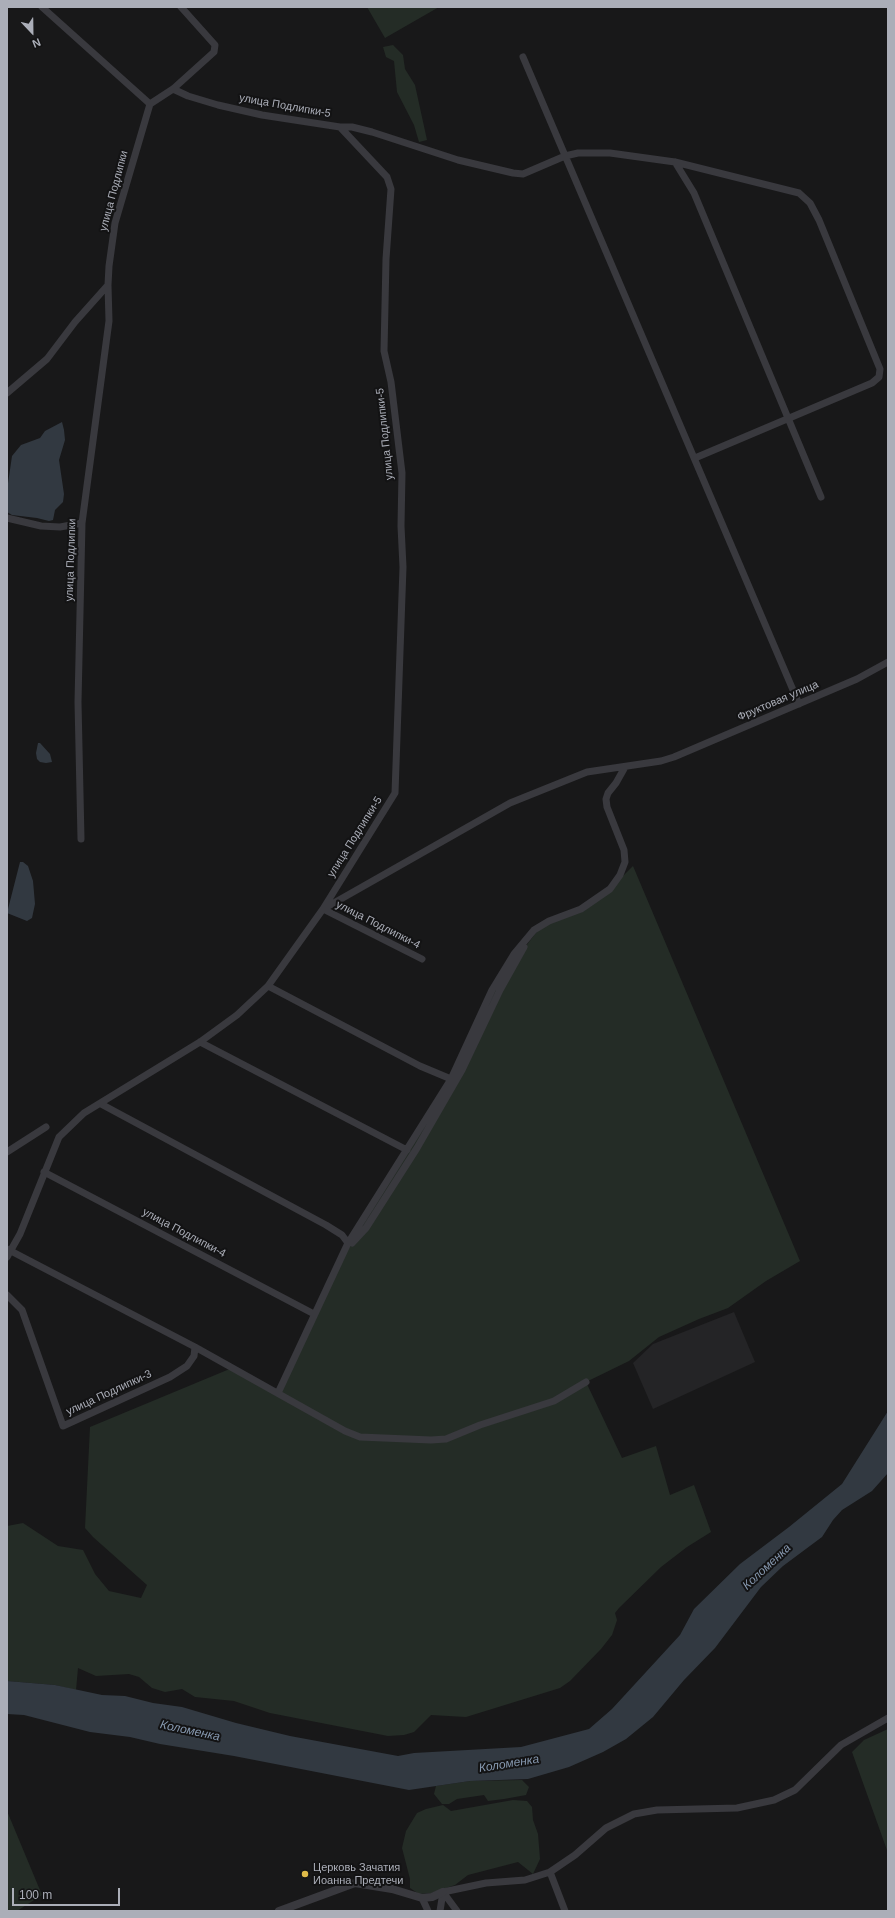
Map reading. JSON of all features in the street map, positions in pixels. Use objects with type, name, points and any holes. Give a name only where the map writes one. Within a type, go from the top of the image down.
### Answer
[{"type":"street","points":[[42,7],[150,104],[173,89],[214,52],[215,45],[181,7]]},
{"type":"street","points":[[523,57],[799,704]]},
{"type":"street","name":"улица Подлипки-5","points":[[173,89],[188,96],[218,105],[262,115],[340,127],[387,177],[390,189],[386,259],[384,351],[390,382],[402,472],[401,526],[403,567],[395,794],[323,909]]},
{"type":"street","name":"улица Подлипки","points":[[81,838],[78,702],[82,523],[109,321],[108,266],[115,223],[150,104]]},
{"type":"street","points":[[340,127],[352,127],[372,132],[458,160],[513,173],[523,174],[565,156],[578,153],[610,153],[675,162],[799,193],[810,203],[819,220],[880,369],[879,376],[872,383],[695,458]]},
{"type":"street","points":[[675,162],[694,193],[821,497]]},
{"type":"street","points":[[7,393],[47,359],[108,285]]},
{"type":"street","points":[[7,518],[41,526],[54,527],[82,523]]},
{"type":"street","name":"Фруктовая улица","points":[[323,909],[510,803],[587,772],[661,761],[674,757],[857,679],[888,662]]},
{"type":"street","points":[[278,1393],[348,1242],[452,1079],[492,990],[514,954],[534,930],[549,921],[581,909],[610,889],[620,875],[624,862],[624,850],[607,807],[606,799],[608,793],[616,783],[625,767]]},
{"type":"street","name":"улица Подлипки-4","points":[[422,959],[323,909],[268,986],[237,1015],[200,1042],[84,1113],[59,1137],[20,1234],[8,1252],[195,1347],[354,1436],[431,1440],[446,1438],[480,1425],[554,1401],[586,1382]]},
{"type":"street","points":[[345,1251],[366,1228],[417,1148],[462,1070],[500,990],[534,930]]},
{"type":"street","points":[[268,986],[420,1066],[452,1079]]},
{"type":"street","points":[[200,1042],[407,1150]]},
{"type":"street","points":[[100,1104],[326,1225],[342,1235],[348,1242]]},
{"type":"street","points":[[7,1152],[46,1127]]},
{"type":"street","name":"улица Подлипки-4","points":[[44,1172],[314,1314]]},
{"type":"street","name":"улица Подлипки-3","points":[[7,1295],[22,1310],[63,1426],[170,1377],[187,1366],[194,1356],[195,1347]]},
{"type":"street","points":[[279,1911],[355,1884],[392,1889],[422,1898],[432,1897],[443,1892],[486,1883],[525,1880],[550,1872],[575,1855],[606,1828],[634,1814],[657,1810],[737,1808],[774,1800],[795,1790],[841,1745],[888,1718]]},
{"type":"street","points":[[550,1872],[565,1911]]},
{"type":"street","points":[[440,1911],[443,1892]]},
{"type":"street","points":[[443,1892],[457,1911]]},
{"type":"street","points":[[422,1898],[428,1911]]},
{"type":"shaded area","points":[[367,7],[439,7],[385,38]]},
{"type":"shaded area","points":[[393,45],[403,55],[405,69],[415,85],[427,140],[419,142],[414,125],[397,92],[394,61],[386,57],[383,47]]},
{"type":"shaded area","points":[[633,866],[800,1261],[766,1281],[728,1308],[659,1337],[629,1361],[586,1382],[622,1458],[656,1446],[670,1495],[694,1485],[711,1532],[687,1547],[661,1567],[619,1608],[615,1613],[617,1620],[612,1635],[601,1649],[570,1681],[560,1688],[466,1717],[431,1715],[414,1732],[404,1735],[388,1736],[270,1713],[234,1701],[195,1697],[182,1689],[165,1692],[152,1688],[139,1677],[129,1674],[96,1676],[78,1668],[76,1690],[55,1685],[7,1681],[7,1526],[23,1523],[58,1546],[83,1550],[95,1574],[109,1591],[141,1598],[147,1585],[93,1537],[85,1528],[90,1427],[232,1368],[278,1393],[332,1276],[451,1079],[492,990],[539,929],[610,889]]},
{"type":"shaded area","points":[[734,1312],[755,1362],[653,1409],[633,1363],[653,1344]]},
{"type":"shaded area","points":[[888,1729],[888,1853],[852,1752],[864,1740]]},
{"type":"shaded area","points":[[522,1780],[529,1787],[526,1795],[504,1799],[488,1801],[484,1795],[457,1799],[449,1804],[442,1804],[434,1794],[436,1786],[470,1781]]},
{"type":"shaded area","points":[[513,1800],[527,1801],[532,1807],[533,1820],[538,1834],[540,1859],[533,1874],[518,1862],[468,1875],[455,1885],[431,1893],[419,1894],[410,1888],[410,1879],[402,1848],[406,1831],[417,1813],[443,1805],[451,1811]]},
{"type":"shaded area","points":[[7,1811],[42,1895],[17,1911],[7,1911]]},
{"type":"water","points":[[62,422],[65,440],[59,460],[64,494],[63,502],[55,510],[53,520],[49,521],[12,515],[7,512],[7,490],[12,456],[21,445],[40,438],[45,431]]},
{"type":"water","points":[[38,743],[40,743],[50,754],[52,762],[40,762],[37,759],[36,753]]},
{"type":"water","points":[[20,862],[23,862],[28,866],[33,881],[35,904],[32,918],[27,921],[7,913]]},
{"type":"water","name":"Коломенка","points":[[888,1411],[888,1473],[872,1491],[842,1510],[833,1520],[822,1537],[783,1566],[761,1587],[715,1648],[684,1680],[653,1717],[626,1739],[603,1752],[569,1767],[528,1779],[470,1781],[409,1790],[234,1756],[160,1744],[130,1737],[90,1732],[24,1715],[7,1714],[7,1681],[55,1685],[102,1695],[125,1696],[153,1703],[182,1707],[236,1723],[290,1736],[398,1756],[414,1753],[521,1747],[589,1729],[612,1709],[680,1635],[694,1609],[740,1564],[842,1484]]},
{"type":"place","name":"Церковь Зачатия Иоанна Предтечи","points":[[305,1874]]}]
